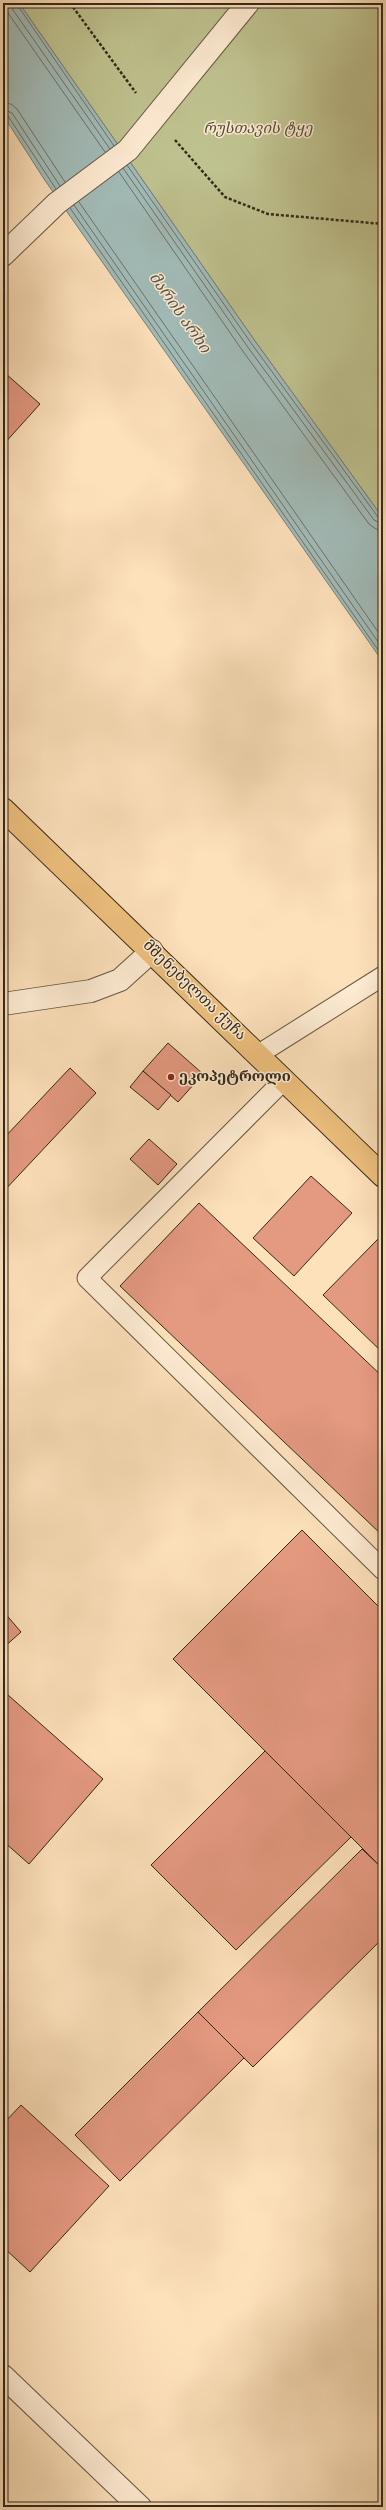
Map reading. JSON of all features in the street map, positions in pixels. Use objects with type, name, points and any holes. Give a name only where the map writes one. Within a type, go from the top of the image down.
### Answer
[{"type":"main road","name":"მშენებელთა ქუჩა","points":[[3,809],[259,1054],[283,1081],[383,1176]]},
{"type":"street","points":[[3,255],[57,203],[128,150],[248,3]]},
{"type":"street","points":[[3,1004],[91,991],[120,980],[152,951]]},
{"type":"street","points":[[3,2376],[140,2507]]},
{"type":"lane","points":[[259,1054],[383,976]]},
{"type":"lane","points":[[283,1081],[87,1278],[383,1570]]},
{"type":"path","points":[[70,3],[155,118],[225,197],[268,214],[383,224]]},
{"type":"green space","name":"რუსთავის ტყე","points":[[19,3],[383,3],[383,518],[255,341]]},
{"type":"water","name":"მარის არხი","points":[[3,3],[19,3],[255,341],[383,518],[383,662],[44,179],[3,115]]},
{"type":"building","points":[[5,373],[40,404],[3,445],[3,375]]},
{"type":"building","points":[[168,1043],[203,1074],[178,1102],[143,1071]]},
{"type":"building","points":[[70,1068],[96,1093],[3,1192],[3,1139]]},
{"type":"building","points":[[143,1071],[171,1095],[158,1110],[130,1087]]},
{"type":"building","points":[[149,1139],[177,1164],[158,1185],[130,1159]]},
{"type":"building","points":[[311,1176],[352,1213],[294,1276],[253,1238]]},
{"type":"building","points":[[199,1203],[383,1377],[383,1536],[120,1286]]},
{"type":"building","points":[[378,1239],[383,1244],[383,1353],[323,1295]]},
{"type":"building","points":[[302,1530],[383,1611],[383,1869],[173,1659]]},
{"type":"building","points":[[3,1611],[21,1632],[3,1648]]},
{"type":"building","points":[[8,1695],[103,1779],[29,1864],[3,1841],[3,1701]]},
{"type":"building","points":[[265,1751],[351,1837],[236,1950],[151,1865]]},
{"type":"building","points":[[362,1849],[383,1869],[383,1938],[253,2067],[198,2012]]},
{"type":"building","points":[[198,2012],[244,2058],[120,2181],[75,2135]]},
{"type":"building","points":[[21,2105],[109,2186],[30,2272],[3,2247],[3,2124]]},
{"type":"place","name":"ეკოპეტროლი","points":[[171,1077]]}]
